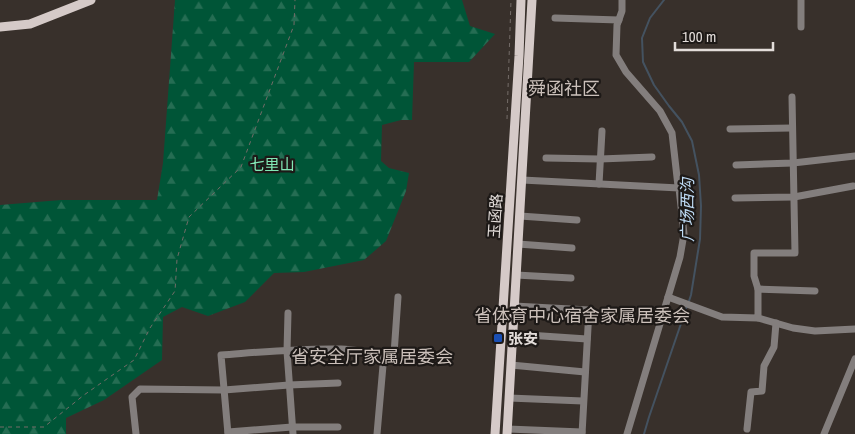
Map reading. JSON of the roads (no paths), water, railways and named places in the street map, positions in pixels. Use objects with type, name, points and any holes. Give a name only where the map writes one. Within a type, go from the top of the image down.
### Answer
[{"type":"main road","points":[[0,27],[30,24],[91,0]]},
{"type":"main road","name":"玉函路","points":[[494,434],[521,0]]},
{"type":"main road","name":"玉函路","points":[[507,432],[532,0]]},
{"type":"street","points":[[622,0],[622,11],[617,25],[616,55],[626,72],[660,111],[672,133],[678,186]]},
{"type":"street","points":[[801,0],[801,28]]},
{"type":"street","points":[[555,18],[619,20]]},
{"type":"street","points":[[758,318],[758,289],[754,276],[754,253],[795,253],[792,97]]},
{"type":"street","points":[[730,129],[792,128]]},
{"type":"street","points":[[599,184],[602,131]]},
{"type":"street","points":[[736,165],[793,163],[855,156]]},
{"type":"street","points":[[546,158],[600,160],[652,157]]},
{"type":"street","points":[[522,180],[679,188],[684,234],[680,256],[627,434]]},
{"type":"street","points":[[734,198],[794,197],[852,186]]},
{"type":"street","points":[[520,216],[577,220]]},
{"type":"street","points":[[518,244],[572,248]]},
{"type":"street","points":[[516,275],[571,278]]},
{"type":"street","points":[[758,289],[815,291]]},
{"type":"street","points":[[338,427],[228,433],[221,355],[342,350],[394,354],[398,297]]},
{"type":"street","points":[[668,297],[722,317],[758,318],[815,331],[855,329]]},
{"type":"street","points":[[507,432],[582,433],[589,310],[514,306]]},
{"type":"street","points":[[288,313],[287,351],[293,430]]},
{"type":"street","points":[[746,429],[752,392],[762,391],[764,366],[774,346],[776,323]]},
{"type":"street","points":[[513,334],[587,339]]},
{"type":"street","points":[[377,434],[384,354]]},
{"type":"street","points":[[824,434],[855,359]]},
{"type":"street","points":[[511,365],[585,372]]},
{"type":"street","points":[[136,434],[132,397],[140,389],[224,390],[289,384],[338,383]]},
{"type":"street","points":[[509,398],[583,401]]},
{"type":"waterway","name":"广场西沟","points":[[664,0],[650,18],[642,38],[643,62],[654,85],[682,122],[692,141],[699,175],[701,206],[700,239],[689,301]]},
{"type":"waterway","name":"广场西沟","points":[[644,434],[687,306]]},
{"type":"place","name":"张安","points":[[498,338]]},
{"type":"district","name":"舜函社区","points":[[564,88]]},
{"type":"district","name":"省体育中心宿舍家属居委会","points":[[582,315]]},
{"type":"district","name":"省安全厅家属居委会","points":[[372,356]]},
{"type":"park label","name":"七里山","points":[[272,164]]}]
